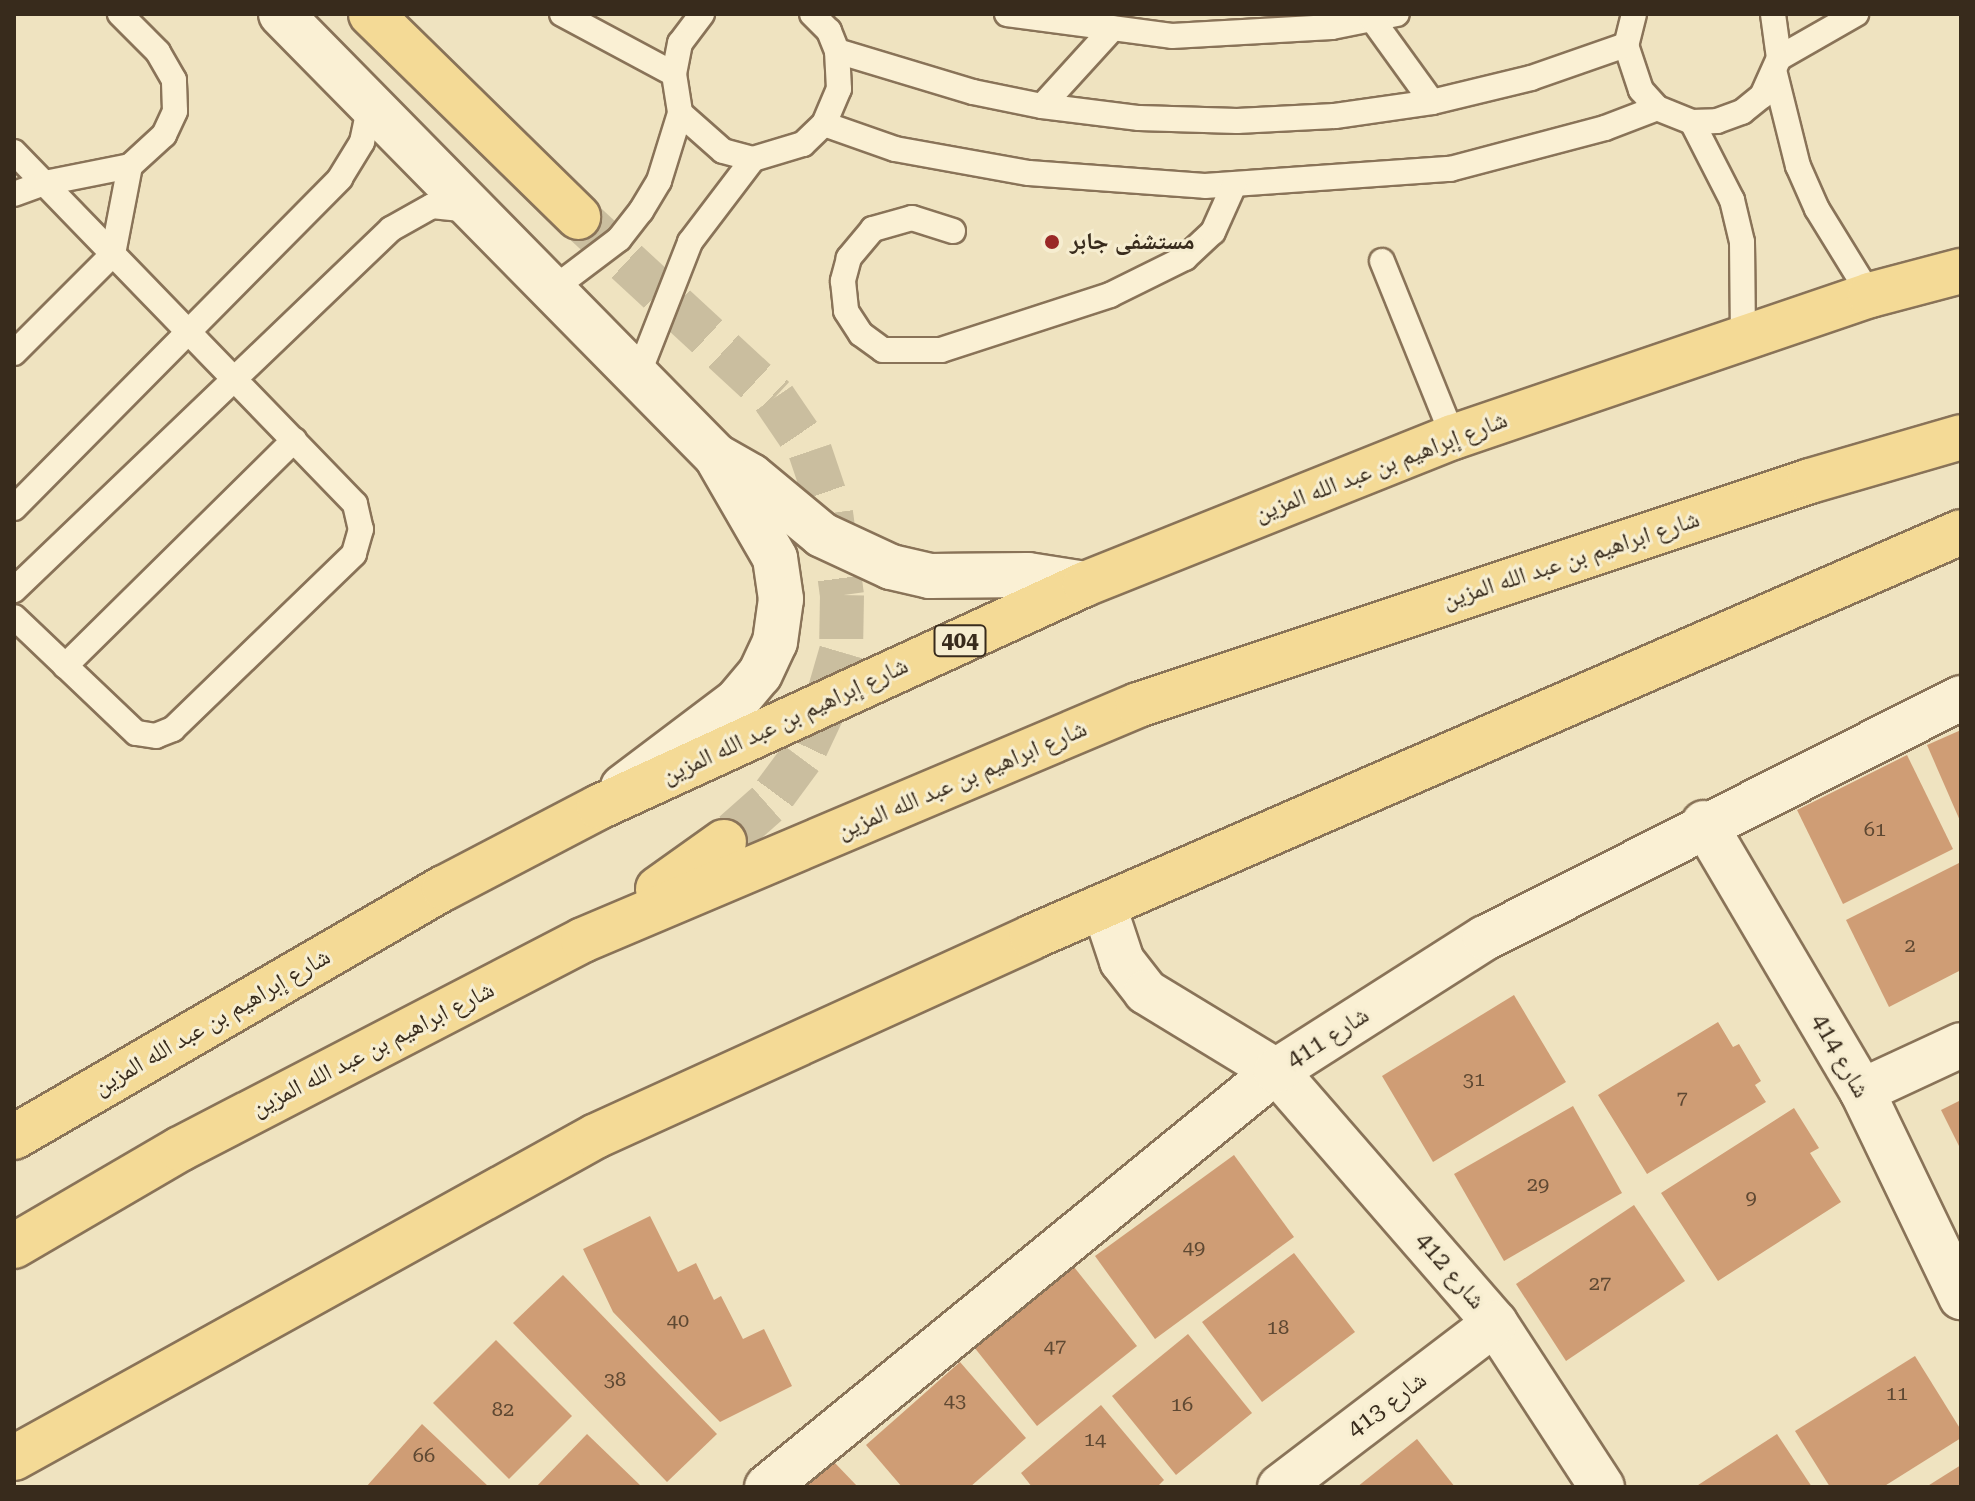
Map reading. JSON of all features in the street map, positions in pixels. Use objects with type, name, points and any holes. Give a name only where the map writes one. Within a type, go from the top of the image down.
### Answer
[{"type":"main road","points":[[371,14],[578,217]]},
{"type":"main road","name":"شارع إبراهيم بن عبد الله المزين","points":[[14,1137],[444,888],[599,807],[1085,584],[1453,437],[1870,295],[1961,271]]},
{"type":"main road","name":"شارع ابراهيم بن عبد الله المزين","points":[[14,1246],[180,1149],[583,940],[1138,705],[1810,481],[1961,437]]},
{"type":"main road","points":[[14,1458],[596,1136],[1104,907],[1961,532]]},
{"type":"main road","points":[[583,940],[724,842]]},
{"type":"street","points":[[281,14],[716,456],[775,558],[781,599],[775,642],[760,674],[737,701],[599,807]]},
{"type":"street","points":[[716,456],[751,476],[822,535],[891,567],[930,576],[1028,575],[1085,584]]},
{"type":"street","name":"شارع 411","points":[[767,1487],[1276,1071],[1485,938],[1704,823],[1961,698]]},
{"type":"street","name":"شارع 414","points":[[1704,823],[1862,1091],[1961,1297]]},
{"type":"street","name":"شارع 412","points":[[1104,907],[1122,961],[1146,992],[1276,1071],[1495,1323],[1602,1487]]},
{"type":"street","points":[[1862,1091],[1961,1045]]},
{"type":"street","name":"شارع 413","points":[[1280,1487],[1495,1323]]},
{"type":"lane","points":[[14,194],[45,183],[130,166],[164,135],[175,111],[174,80],[158,52],[120,14]]},
{"type":"lane","points":[[562,14],[674,74]]},
{"type":"lane","points":[[1007,14],[1172,36],[1332,27],[1397,14]]},
{"type":"lane","points":[[1634,14],[1626,45],[1641,90],[1657,108],[1692,122],[1717,121],[1742,112],[1762,96],[1777,66],[1856,14]]},
{"type":"lane","points":[[1773,14],[1777,66],[1798,166],[1817,209],[1870,295]]},
{"type":"lane","points":[[553,289],[619,239],[659,181],[680,113],[674,74],[680,43],[697,15]]},
{"type":"lane","points":[[1372,19],[1432,102]]},
{"type":"lane","points":[[680,113],[723,151],[753,159],[803,144],[824,124],[839,89],[828,27]]},
{"type":"lane","points":[[828,27],[973,92],[1042,106],[1139,118],[1237,121],[1335,116],[1432,102],[1531,78],[1626,45]]},
{"type":"lane","points":[[1042,106],[1113,28]]},
{"type":"lane","points":[[14,508],[340,178],[362,142],[370,103]]},
{"type":"lane","points":[[824,124],[895,149],[1029,173],[1234,185],[1450,169],[1605,128],[1657,108]]},
{"type":"lane","points":[[1692,122],[1732,200],[1742,242],[1743,338]]},
{"type":"lane","points":[[14,152],[355,504],[361,529],[354,554],[173,729],[156,736],[136,733],[14,617]]},
{"type":"lane","points":[[638,375],[690,242],[753,159]]},
{"type":"lane","points":[[14,353],[113,254],[130,166]]},
{"type":"lane","points":[[953,231],[912,218],[873,229],[849,258],[843,281],[846,311],[861,334],[883,350],[941,350],[1110,295],[1185,258],[1213,232],[1234,185]]},
{"type":"lane","points":[[14,590],[234,377],[409,214],[455,205],[476,212]]},
{"type":"lane","points":[[1382,261],[1453,437]]},
{"type":"lane","points":[[65,666],[294,440]]},
{"type":"building","points":[[1961,730],[1961,823],[1927,745]]},
{"type":"building","points":[[1907,755],[1953,849],[1843,904],[1797,810]]},
{"type":"building","points":[[1961,862],[1961,970],[1889,1007],[1846,920]]},
{"type":"building","points":[[1514,995],[1566,1082],[1433,1162],[1382,1076]]},
{"type":"building","points":[[1718,1022],[1733,1047],[1739,1044],[1761,1081],[1755,1085],[1766,1102],[1647,1174],[1598,1095]]},
{"type":"building","points":[[1961,1100],[1961,1150],[1941,1110]]},
{"type":"building","points":[[1573,1106],[1622,1193],[1504,1261],[1454,1174]]},
{"type":"building","points":[[1794,1108],[1819,1148],[1810,1153],[1841,1202],[1718,1281],[1661,1193]]},
{"type":"building","points":[[1234,1155],[1294,1237],[1155,1339],[1095,1256]]},
{"type":"building","points":[[1634,1205],[1685,1281],[1566,1361],[1516,1284]]},
{"type":"building","points":[[650,1216],[678,1272],[696,1263],[714,1300],[721,1296],[743,1339],[764,1329],[792,1386],[720,1422],[613,1312],[583,1249]]},
{"type":"building","points":[[1294,1253],[1355,1332],[1262,1402],[1202,1322]]},
{"type":"building","points":[[1074,1267],[1137,1346],[1037,1426],[974,1347]]},
{"type":"building","points":[[563,1275],[717,1434],[667,1482],[513,1323]]},
{"type":"building","points":[[1188,1334],[1252,1413],[1176,1475],[1112,1396]]},
{"type":"building","points":[[496,1340],[572,1416],[509,1479],[433,1403]]},
{"type":"building","points":[[1915,1356],[1961,1430],[1961,1438],[1883,1487],[1830,1487],[1795,1431]]},
{"type":"building","points":[[960,1362],[1026,1438],[970,1487],[902,1487],[866,1445]]},
{"type":"building","points":[[1101,1405],[1164,1480],[1157,1487],[1032,1487],[1021,1473]]},
{"type":"building","points":[[422,1424],[489,1487],[366,1487]]},
{"type":"building","points":[[587,1434],[642,1487],[536,1487]]},
{"type":"building","points":[[1777,1434],[1812,1487],[1695,1487]]},
{"type":"building","points":[[1417,1439],[1455,1487],[1357,1487]]},
{"type":"building","points":[[833,1461],[858,1487],[805,1487]]},
{"type":"building","points":[[1961,1465],[1961,1487],[1926,1487]]},
{"type":"tunnel","points":[[578,217],[774,398],[810,451],[831,513],[842,595],[841,652],[825,707],[801,758],[767,804],[724,842]]},
{"type":"place","name":"مستشفى جابر","points":[[1052,242]]}]
